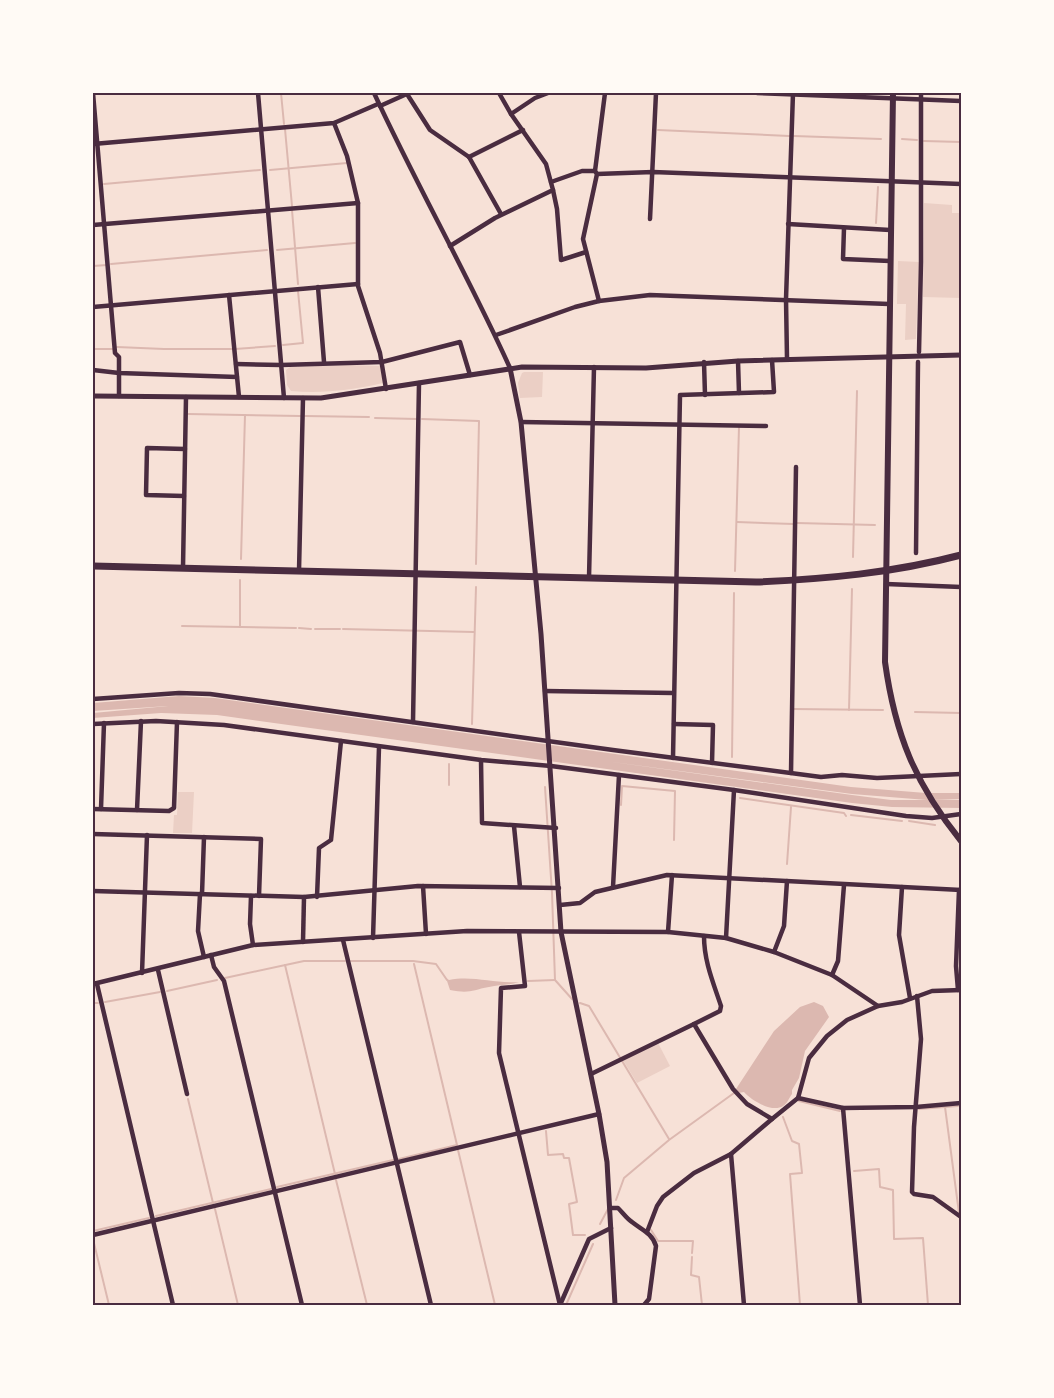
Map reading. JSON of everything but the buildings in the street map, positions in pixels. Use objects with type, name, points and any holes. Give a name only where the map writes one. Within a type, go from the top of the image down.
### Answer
[{"type":"highway","points":[[93,566],[756,582],[827,579],[914,567],[961,555]]},
{"type":"main road","points":[[893,96],[885,662],[889,693],[902,739],[916,774],[940,816],[961,841]]},
{"type":"street","points":[[93,93],[95,143],[118,357],[119,396]]},
{"type":"street","points":[[258,93],[284,398]]},
{"type":"street","points":[[374,93],[496,335],[510,368],[521,422],[550,742],[551,828],[555,888],[560,904],[556,932],[591,1074],[607,1162],[615,1305]]},
{"type":"street","points":[[500,93],[511,114],[546,164],[557,209],[561,260],[586,252]]},
{"type":"street","points":[[511,114],[535,98],[548,93]]},
{"type":"street","points":[[599,301],[584,239],[596,173],[604,93]]},
{"type":"street","points":[[650,219],[656,93]]},
{"type":"street","points":[[757,93],[921,96],[961,101]]},
{"type":"street","points":[[95,143],[334,123],[408,94],[430,130],[469,157],[501,214]]},
{"type":"street","points":[[788,359],[786,300],[793,94]]},
{"type":"street","points":[[919,352],[921,96]]},
{"type":"street","points":[[334,123],[347,156],[358,203],[358,284],[381,362],[386,389]]},
{"type":"street","points":[[469,157],[523,130]]},
{"type":"street","points":[[551,182],[582,171],[961,184]]},
{"type":"street","points":[[450,246],[501,214],[553,190]]},
{"type":"street","points":[[93,225],[358,203]]},
{"type":"street","points":[[788,224],[890,230]]},
{"type":"street","points":[[844,228],[843,258],[890,261]]},
{"type":"street","points":[[93,307],[358,284]]},
{"type":"street","points":[[318,287],[324,362]]},
{"type":"street","points":[[230,295],[239,397]]},
{"type":"street","points":[[496,335],[599,301],[661,295],[889,304]]},
{"type":"street","points":[[236,364],[381,362],[460,342],[471,375]]},
{"type":"street","points":[[93,396],[303,398],[342,396],[510,368],[646,368],[704,362],[961,355]]},
{"type":"street","points":[[673,758],[680,395],[774,392],[772,360]]},
{"type":"street","points":[[738,361],[739,393]]},
{"type":"street","points":[[704,362],[705,395]]},
{"type":"street","points":[[916,553],[918,362]]},
{"type":"street","points":[[590,578],[594,367]]},
{"type":"street","points":[[93,370],[237,377]]},
{"type":"street","points":[[413,722],[419,383]]},
{"type":"street","points":[[183,568],[186,397]]},
{"type":"street","points":[[299,571],[303,398]]},
{"type":"street","points":[[521,422],[766,426]]},
{"type":"street","points":[[184,496],[146,495],[147,447],[185,448]]},
{"type":"street","points":[[790,773],[796,467]]},
{"type":"street","points":[[886,584],[961,587]]},
{"type":"street","points":[[545,691],[674,693]]},
{"type":"street","points":[[93,699],[179,693],[210,694],[821,777],[842,775],[877,778],[916,774],[961,774]]},
{"type":"street","points":[[137,810],[141,721]]},
{"type":"street","points":[[93,724],[141,721],[224,725],[379,747],[551,766],[734,790],[906,816],[932,818],[961,814]]},
{"type":"street","points":[[93,809],[169,811],[174,808],[177,722]]},
{"type":"street","points":[[101,809],[104,723]]},
{"type":"street","points":[[674,724],[713,725],[712,763]]},
{"type":"street","points":[[317,897],[319,848],[331,840],[341,741]]},
{"type":"street","points":[[373,938],[379,747]]},
{"type":"street","points":[[481,760],[482,823],[551,828]]},
{"type":"street","points":[[613,887],[619,775]]},
{"type":"street","points":[[726,938],[734,790]]},
{"type":"street","points":[[514,826],[520,887]]},
{"type":"street","points":[[93,834],[261,839],[259,896]]},
{"type":"street","points":[[142,973],[147,835]]},
{"type":"street","points":[[204,837],[198,931],[204,957]]},
{"type":"street","points":[[668,932],[672,875]]},
{"type":"street","points":[[560,904],[580,903],[595,892],[672,875],[960,890],[956,966],[960,990],[932,991],[902,1002],[878,1006],[847,1020],[827,1036],[809,1058],[798,1098],[731,1154],[694,1173],[663,1197],[647,1232]]},
{"type":"street","points":[[774,952],[784,926],[788,882]]},
{"type":"street","points":[[832,975],[838,961],[844,885]]},
{"type":"street","points":[[423,886],[426,934]]},
{"type":"street","points":[[93,891],[317,897],[423,886],[555,888]]},
{"type":"street","points":[[902,887],[899,934],[910,998]]},
{"type":"street","points":[[251,896],[249,924],[253,945]]},
{"type":"street","points":[[303,942],[304,897]]},
{"type":"street","points":[[173,1305],[95,984],[253,945],[467,931],[668,932],[726,938],[774,952],[832,975],[878,1006]]},
{"type":"street","points":[[519,932],[525,986],[501,988],[500,1053],[560,1305]]},
{"type":"street","points":[[591,1074],[720,1011],[722,1006],[704,952],[704,936]]},
{"type":"street","points":[[343,940],[431,1305]]},
{"type":"street","points":[[211,955],[214,967],[224,981],[302,1305]]},
{"type":"street","points":[[158,970],[187,1094]]},
{"type":"street","points":[[917,996],[921,1039],[912,1192],[933,1197],[961,1217]]},
{"type":"street","points":[[694,1024],[735,1092],[747,1104],[772,1119]]},
{"type":"street","points":[[798,1098],[843,1108],[916,1107],[961,1102]]},
{"type":"street","points":[[843,1108],[860,1305]]},
{"type":"street","points":[[93,1235],[599,1114]]},
{"type":"street","points":[[731,1154],[744,1305]]},
{"type":"street","points":[[610,1208],[618,1208],[630,1221],[647,1232],[656,1246],[649,1299],[644,1305]]},
{"type":"street","points":[[560,1305],[589,1239],[611,1228]]},
{"type":"shaded area","points":[[924,203],[952,205],[952,213],[961,213],[961,298],[923,297]]},
{"type":"shaded area","points":[[898,261],[919,262],[916,339],[905,340],[906,304],[897,304]]},
{"type":"shaded area","points":[[380,366],[383,383],[326,392],[291,391],[287,385],[286,370],[290,367]]},
{"type":"shaded area","points":[[524,372],[543,372],[542,397],[520,398],[518,383]]},
{"type":"shaded area","points":[[179,696],[215,698],[851,787],[926,793],[961,793],[961,799],[932,800],[961,800],[961,808],[892,807],[852,803],[217,715],[161,713],[93,718],[93,713],[168,706],[93,711],[93,703]],"holes":[[[605,761],[852,794],[927,800],[891,800]]]},
{"type":"shaded area","points":[[178,792],[194,792],[192,833],[173,833]]},
{"type":"shaded area","points":[[446,978],[449,980],[467,978],[519,982],[462,992],[450,990]]},
{"type":"shaded area","points":[[814,1002],[823,1006],[829,1017],[805,1051],[799,1078],[786,1104],[778,1108],[768,1107],[744,1092],[738,1093],[736,1089],[774,1031],[800,1007]]},
{"type":"shaded area","points":[[658,1043],[670,1066],[637,1083],[623,1060]]},
{"type":"waterway","points":[[281,93],[284,124]]},
{"type":"waterway","points":[[285,129],[292,206]]},
{"type":"waterway","points":[[658,130],[789,136]]},
{"type":"waterway","points":[[794,136],[881,139]]},
{"type":"waterway","points":[[902,139],[917,140]]},
{"type":"waterway","points":[[924,141],[961,142]]},
{"type":"waterway","points":[[270,170],[347,163]]},
{"type":"waterway","points":[[104,184],[260,170]]},
{"type":"waterway","points":[[876,223],[878,187]]},
{"type":"waterway","points":[[292,210],[298,284]]},
{"type":"waterway","points":[[277,250],[355,243]]},
{"type":"waterway","points":[[111,264],[267,250]]},
{"type":"waterway","points":[[93,266],[107,265]]},
{"type":"waterway","points":[[283,345],[303,343],[298,291]]},
{"type":"waterway","points":[[235,349],[275,346]]},
{"type":"waterway","points":[[117,347],[232,349]]},
{"type":"waterway","points":[[93,349],[113,349]]},
{"type":"waterway","points":[[853,557],[857,391]]},
{"type":"waterway","points":[[188,414],[300,416]]},
{"type":"waterway","points":[[241,559],[245,415]]},
{"type":"waterway","points":[[305,416],[369,417]]},
{"type":"waterway","points":[[375,418],[417,419]]},
{"type":"waterway","points":[[422,419],[479,421],[476,564]]},
{"type":"waterway","points":[[735,571],[739,427]]},
{"type":"waterway","points":[[737,522],[794,524]]},
{"type":"waterway","points":[[797,523],[875,525]]},
{"type":"waterway","points":[[240,580],[240,627]]},
{"type":"waterway","points":[[472,724],[476,587]]},
{"type":"waterway","points":[[849,710],[852,589]]},
{"type":"waterway","points":[[732,757],[734,593]]},
{"type":"waterway","points":[[182,626],[296,628]]},
{"type":"waterway","points":[[299,628],[311,629]]},
{"type":"waterway","points":[[315,629],[340,629]]},
{"type":"waterway","points":[[343,629],[474,632]]},
{"type":"waterway","points":[[794,709],[883,710]]},
{"type":"waterway","points":[[915,712],[961,713]]},
{"type":"waterway","points":[[449,764],[449,785]]},
{"type":"waterway","points":[[621,805],[622,786],[675,791],[674,840]]},
{"type":"waterway","points":[[545,787],[555,980],[572,999]]},
{"type":"waterway","points":[[740,798],[844,813],[846,816]]},
{"type":"waterway","points":[[787,864],[791,807]]},
{"type":"waterway","points":[[851,815],[902,821]]},
{"type":"waterway","points":[[909,821],[935,825]]},
{"type":"waterway","points":[[225,978],[304,961],[345,961]]},
{"type":"waterway","points":[[351,961],[413,961],[436,964],[447,980]]},
{"type":"waterway","points":[[399,1159],[457,1145],[414,964]]},
{"type":"waterway","points":[[285,965],[335,1174]]},
{"type":"waterway","points":[[167,991],[217,980]]},
{"type":"waterway","points":[[528,981],[555,980]]},
{"type":"waterway","points":[[105,1002],[160,992]]},
{"type":"waterway","points":[[93,1003],[98,1003]]},
{"type":"waterway","points":[[580,1003],[589,1006],[669,1139]]},
{"type":"waterway","points":[[616,1200],[624,1178],[669,1140],[734,1093]]},
{"type":"waterway","points":[[188,1099],[213,1203]]},
{"type":"waterway","points":[[799,1101],[840,1111]]},
{"type":"waterway","points":[[919,1109],[958,1106]]},
{"type":"waterway","points":[[945,1107],[959,1213]]},
{"type":"waterway","points":[[783,1117],[792,1141],[799,1144],[802,1173],[790,1174],[800,1305]]},
{"type":"waterway","points":[[546,1131],[548,1155],[563,1154],[564,1158],[569,1158],[577,1202],[569,1204],[573,1235],[585,1235]]},
{"type":"waterway","points":[[458,1150],[495,1305]]},
{"type":"waterway","points":[[277,1187],[393,1160]]},
{"type":"waterway","points":[[854,1171],[879,1169],[880,1187],[893,1190],[894,1239],[923,1238],[928,1305]]},
{"type":"waterway","points":[[336,1180],[367,1305]]},
{"type":"waterway","points":[[156,1216],[271,1189]]},
{"type":"waterway","points":[[215,1209],[238,1305]]},
{"type":"waterway","points":[[600,1224],[608,1209]]},
{"type":"waterway","points":[[93,1231],[149,1218]]},
{"type":"waterway","points":[[651,1230],[658,1241],[693,1241],[692,1253]]},
{"type":"waterway","points":[[93,1239],[109,1305]]},
{"type":"waterway","points":[[566,1305],[593,1244]]},
{"type":"waterway","points":[[692,1257],[691,1275],[699,1277],[702,1305]]}]
